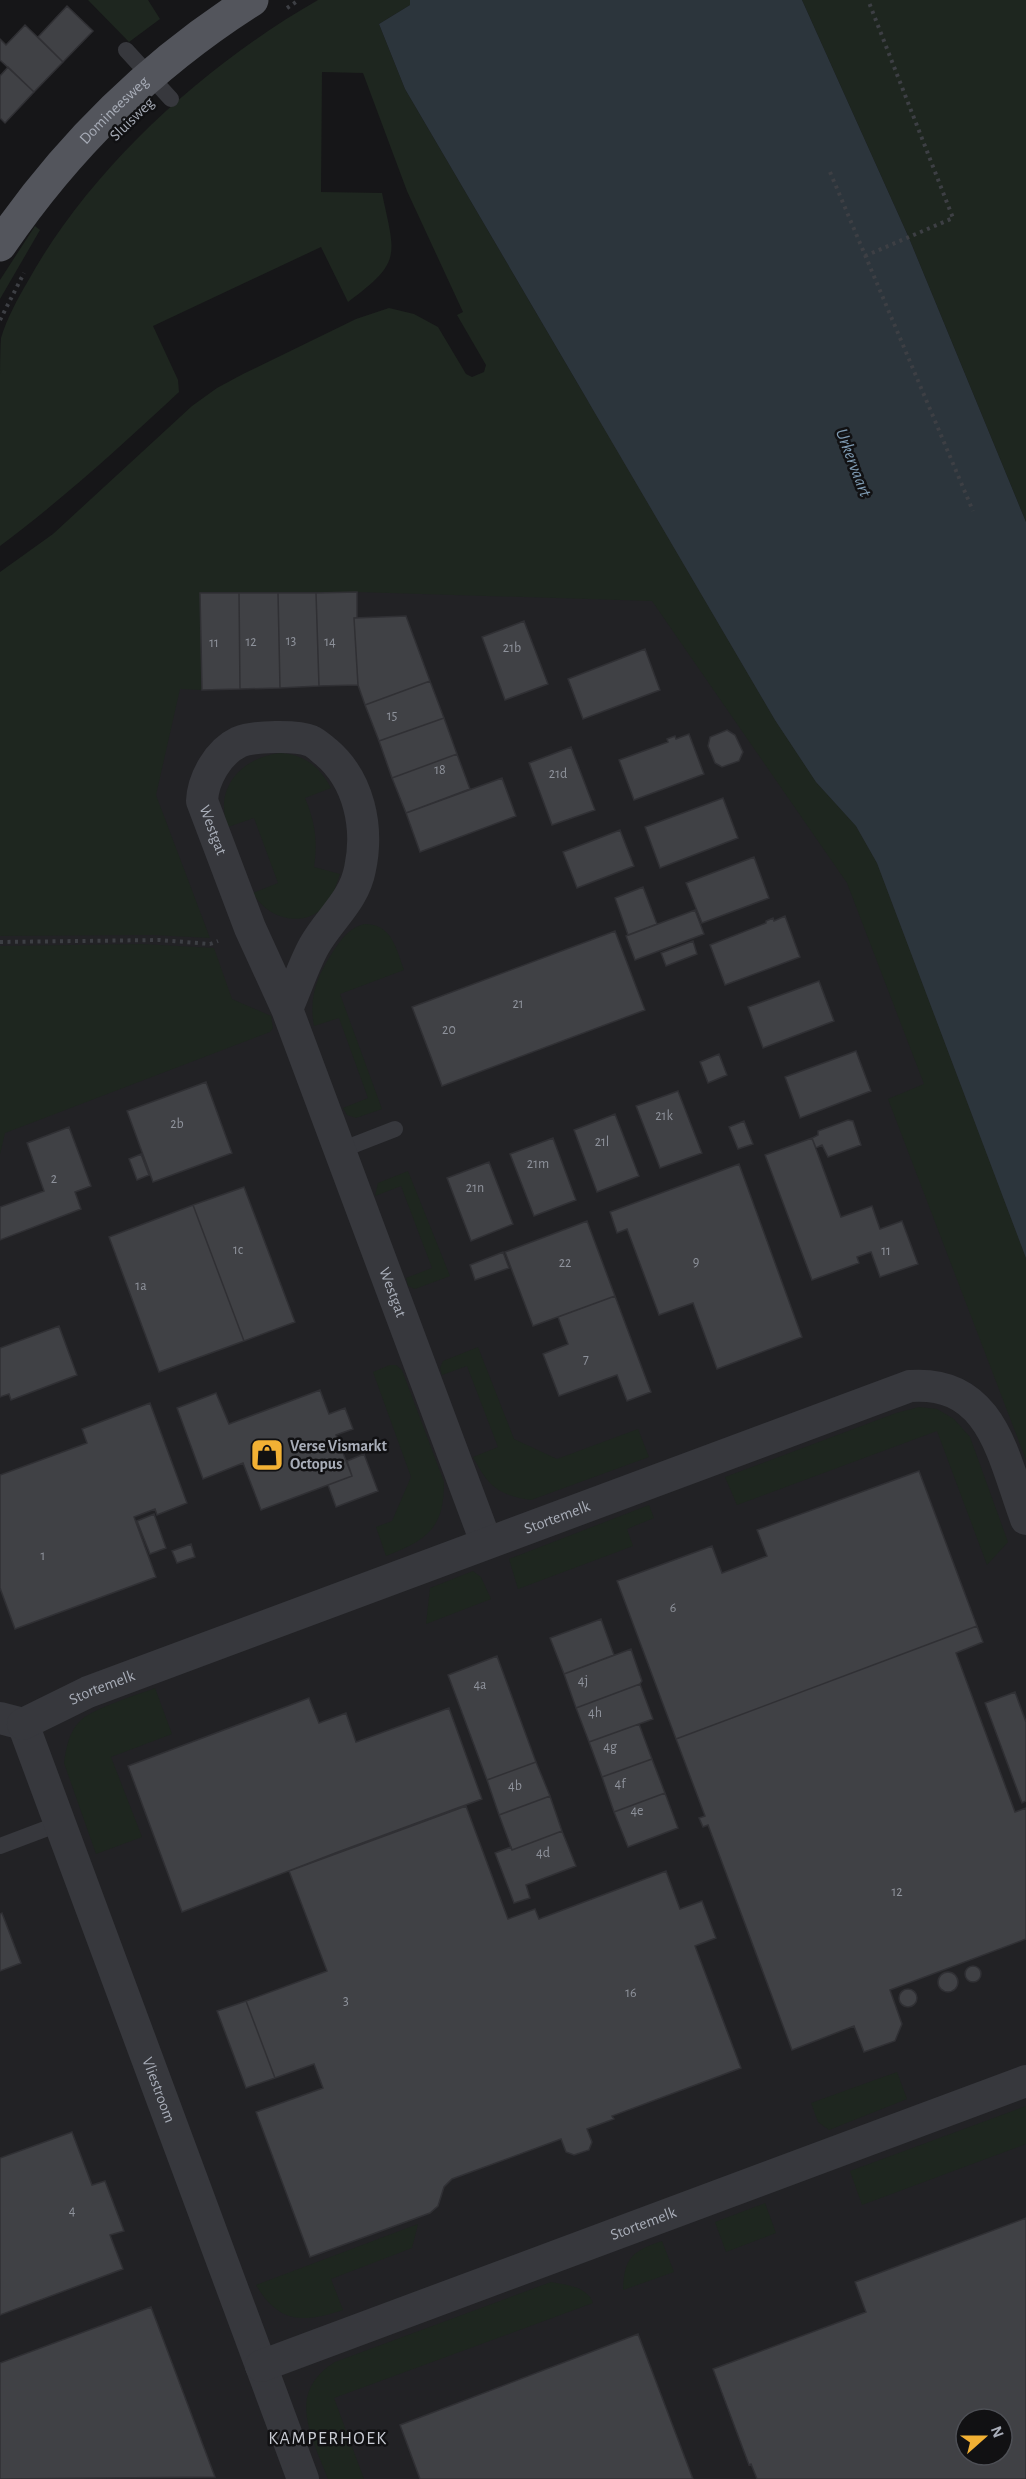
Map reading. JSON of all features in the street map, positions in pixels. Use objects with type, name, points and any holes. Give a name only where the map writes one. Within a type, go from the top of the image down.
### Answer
[{"type":"main road","name":"Domineesweg","points":[[0,245],[61,164],[101,120],[160,87],[199,36],[265,7]]},
{"type":"street","name":"Westgat","points":[[287,1010],[314,945],[349,900],[360,869],[363,827],[358,801],[341,765],[312,741],[280,736],[240,742],[218,758],[202,790],[202,801],[250,928],[287,1010],[341,1150],[486,1542]]},
{"type":"street","name":"Stortemelk","points":[[12,1721],[486,1542],[910,1386],[926,1385],[952,1391],[966,1398],[985,1417],[992,1427],[1026,1520]]},
{"type":"street","name":"Vliestroom","points":[[12,1721],[61,1823],[303,2479]]},
{"type":"street","name":"Stortemelk","points":[[261,2366],[1026,2081]]},
{"type":"lane","points":[[126,50],[160,87]]},
{"type":"lane","points":[[341,1150],[395,1129]]},
{"type":"lane","points":[[0,1846],[61,1823]]},
{"type":"path","points":[[265,7],[299,0]]},
{"type":"path","points":[[865,256],[953,218],[868,0]]},
{"type":"path","points":[[830,172],[973,511]]},
{"type":"path","points":[[0,320],[25,270]]},
{"type":"path","points":[[0,942],[160,940],[210,944]]},
{"type":"shaded area","points":[[88,0],[148,0],[160,19],[129,42]]},
{"type":"shaded area","points":[[318,0],[410,0],[410,5],[379,24],[405,89],[775,720],[816,782],[856,826],[877,863],[1026,1258],[1026,1460],[888,1099],[924,1084],[847,883],[652,601],[357,592],[200,592],[202,690],[180,689],[156,795],[210,938],[152,935],[0,936],[0,572],[53,534],[192,406],[217,388],[356,319],[389,308],[414,314],[438,327],[466,374],[472,377],[484,372],[486,365],[457,315],[463,312],[407,191],[363,73],[322,72],[321,192],[382,193],[391,244],[391,256],[386,266],[378,277],[348,302],[321,247],[153,326],[178,380],[179,392],[69,491],[0,546],[1,338],[28,281],[54,239],[84,198],[155,122],[234,55]]},
{"type":"shaded area","points":[[802,0],[1026,0],[1026,522],[909,238]]},
{"type":"shaded area","points":[[35,226],[40,230],[0,299],[0,280]]},
{"type":"shaded area","points":[[652,377],[1026,1065],[1026,2479],[0,2479],[0,632]]},
{"type":"shaded area","points":[[281,753],[297,756],[311,763],[331,788],[305,798],[315,832],[314,867],[340,874],[323,908],[304,918],[294,919],[275,914],[259,901],[253,893],[278,883],[254,818],[228,827],[224,813],[224,800],[234,777],[254,761]]},
{"type":"shaded area","points":[[364,924],[381,928],[387,933],[392,939],[404,970],[340,994],[382,1109],[356,1118],[347,1115],[343,1108],[368,1098],[339,1018],[314,1026],[313,1004],[316,984],[336,947],[348,933]]},
{"type":"shaded area","points":[[142,944],[214,948],[232,999],[271,1016],[273,1028],[270,1032],[5,1133],[0,1154],[0,946]]},
{"type":"shaded area","points":[[408,1171],[450,1276],[415,1289],[408,1286],[406,1278],[432,1268],[401,1186],[375,1196],[378,1183]]},
{"type":"shaded area","points":[[478,1347],[514,1439],[557,1459],[638,1429],[649,1457],[531,1500],[510,1495],[495,1488],[473,1457],[498,1447],[467,1366],[442,1375],[440,1368],[443,1361]]},
{"type":"shaded area","points":[[396,1365],[402,1370],[444,1482],[441,1511],[430,1531],[412,1544],[386,1556],[376,1527],[392,1521],[411,1477],[373,1372]]},
{"type":"shaded area","points":[[919,1407],[937,1409],[954,1419],[970,1437],[1008,1542],[987,1565],[937,1431],[737,1505],[725,1477],[896,1413]]},
{"type":"shaded area","points":[[649,1505],[654,1518],[627,1529],[633,1546],[518,1589],[509,1559]]},
{"type":"shaded area","points":[[473,1571],[481,1577],[491,1599],[426,1624],[430,1588]]},
{"type":"shaded area","points":[[155,1688],[172,1734],[111,1757],[142,1837],[96,1854],[64,1763],[69,1740],[77,1724],[87,1715]]},
{"type":"shaded area","points":[[897,2072],[907,2099],[829,2130],[818,2122],[811,2103]]},
{"type":"shaded area","points":[[1026,2106],[1026,2144],[862,2205],[850,2171]]},
{"type":"shaded area","points":[[765,2203],[776,2233],[726,2252],[715,2222]]},
{"type":"shaded area","points":[[418,2224],[412,2248],[331,2279],[343,2310],[316,2317],[294,2317],[274,2307],[256,2285]]},
{"type":"shaded area","points":[[662,2241],[674,2272],[623,2290],[625,2270],[632,2257],[644,2248]]},
{"type":"shaded area","points":[[551,2282],[581,2290],[590,2297],[593,2303],[334,2398],[364,2479],[328,2479],[310,2432],[307,2416],[307,2402],[311,2387],[320,2374],[335,2362]]},
{"type":"water","name":"Urkervaart","points":[[410,0],[802,0],[909,238],[1026,522],[1026,1258],[877,863],[856,826],[816,782],[775,720],[405,89],[379,24],[410,5]]},
{"type":"building","points":[[67,6],[93,31],[63,62],[38,37]]},
{"type":"building","points":[[25,25],[63,62],[34,92],[0,60],[0,39],[6,45]]},
{"type":"building","points":[[8,67],[34,92],[5,123],[0,118],[0,76]]},
{"type":"building","points":[[357,592],[357,618],[354,618],[358,685],[319,686],[316,593]]},
{"type":"building","points":[[200,593],[239,593],[240,689],[202,690]]},
{"type":"building","points":[[239,593],[278,593],[280,688],[240,689]]},
{"type":"building","points":[[278,593],[316,593],[319,686],[280,688]]},
{"type":"building","points":[[406,616],[430,681],[365,705],[358,685],[354,618]]},
{"type":"building","points":[[524,621],[548,684],[505,700],[482,637]]},
{"type":"building","points":[[645,649],[660,690],[583,719],[568,679]]},
{"type":"building","points":[[430,681],[444,718],[379,741],[365,705]]},
{"type":"building","points":[[444,718],[457,754],[392,778],[379,741]]},
{"type":"building","points":[[727,730],[735,735],[743,752],[739,761],[722,767],[715,763],[708,746],[710,737]]},
{"type":"building","points":[[689,734],[704,774],[634,800],[619,760],[668,742],[667,739],[675,736],[676,739]]},
{"type":"building","points":[[571,747],[595,810],[552,825],[529,763]]},
{"type":"building","points":[[457,754],[470,789],[406,813],[392,778]]},
{"type":"building","points":[[502,778],[516,816],[420,852],[406,813]]},
{"type":"building","points":[[723,798],[738,838],[660,868],[645,827]]},
{"type":"building","points":[[620,830],[634,866],[577,888],[563,852]]},
{"type":"building","points":[[754,857],[769,898],[702,923],[686,883]]},
{"type":"building","points":[[643,887],[657,924],[628,935],[615,898]]},
{"type":"building","points":[[695,910],[704,934],[635,960],[626,936]]},
{"type":"building","points":[[785,916],[800,957],[725,985],[710,945],[766,923],[773,918],[774,921]]},
{"type":"building","points":[[615,931],[645,1010],[442,1086],[412,1007]]},
{"type":"building","points":[[693,941],[697,954],[666,966],[661,953]]},
{"type":"building","points":[[819,981],[834,1021],[763,1048],[748,1007]]},
{"type":"building","points":[[856,1051],[871,1091],[800,1118],[785,1077]]},
{"type":"building","points":[[719,1054],[727,1075],[708,1083],[700,1062]]},
{"type":"building","points":[[206,1082],[232,1153],[153,1182],[127,1111]]},
{"type":"building","points":[[678,1091],[702,1153],[660,1168],[636,1106]]},
{"type":"building","points":[[615,1114],[639,1176],[597,1192],[574,1130]]},
{"type":"building","points":[[848,1120],[853,1121],[861,1145],[828,1157],[822,1145],[816,1148],[812,1138],[818,1135],[818,1131]]},
{"type":"building","points":[[744,1121],[753,1144],[738,1149],[729,1127]]},
{"type":"building","points":[[69,1127],[91,1186],[75,1192],[81,1209],[0,1240],[0,1207],[44,1191],[27,1143]]},
{"type":"building","points":[[553,1138],[576,1200],[534,1216],[510,1154]]},
{"type":"building","points":[[812,1138],[841,1217],[872,1206],[880,1229],[902,1221],[918,1264],[880,1277],[871,1252],[857,1257],[859,1263],[812,1280],[765,1155]]},
{"type":"building","points":[[141,1154],[149,1175],[137,1180],[129,1159]]},
{"type":"building","points":[[489,1162],[513,1224],[471,1241],[447,1178]]},
{"type":"building","points":[[739,1164],[802,1337],[717,1369],[693,1303],[659,1315],[627,1229],[617,1233],[610,1212]]},
{"type":"building","points":[[244,1187],[295,1322],[244,1341],[193,1205]]},
{"type":"building","points":[[193,1205],[244,1341],[159,1372],[109,1237]]},
{"type":"building","points":[[587,1221],[615,1296],[533,1326],[505,1252]]},
{"type":"building","points":[[503,1252],[509,1268],[475,1280],[470,1265]]},
{"type":"building","points":[[615,1296],[651,1392],[627,1401],[617,1375],[559,1396],[543,1354],[568,1344],[558,1317]]},
{"type":"building","points":[[59,1326],[77,1375],[11,1400],[9,1394],[0,1397],[0,1348]]},
{"type":"building","points":[[320,1390],[329,1414],[345,1408],[353,1429],[336,1435],[352,1476],[261,1510],[243,1463],[203,1479],[177,1408],[216,1393],[229,1424]]},
{"type":"building","points":[[150,1403],[187,1503],[157,1515],[155,1509],[134,1517],[156,1577],[15,1629],[0,1588],[0,1475],[87,1443],[82,1429]]},
{"type":"building","points":[[364,1454],[378,1491],[336,1507],[328,1485],[352,1476],[347,1461]]},
{"type":"building","points":[[919,1471],[977,1626],[676,1739],[617,1581],[712,1546],[722,1573],[767,1556],[757,1530]]},
{"type":"building","points":[[154,1514],[166,1548],[150,1554],[137,1521]]},
{"type":"building","points":[[191,1544],[195,1557],[177,1563],[172,1551]]},
{"type":"building","points":[[601,1619],[614,1655],[564,1674],[550,1638]]},
{"type":"building","points":[[977,1626],[983,1642],[956,1653],[1015,1812],[1026,1808],[1026,1939],[890,1990],[902,2024],[895,2041],[864,2052],[854,2026],[792,2050],[708,1825],[703,1827],[699,1818],[705,1816],[676,1739]]},
{"type":"building","points":[[631,1649],[642,1681],[640,1684],[576,1708],[564,1674]]},
{"type":"building","points":[[497,1656],[536,1762],[487,1780],[448,1675]]},
{"type":"building","points":[[640,1684],[653,1719],[589,1742],[576,1708]]},
{"type":"building","points":[[1015,1692],[1026,1722],[1026,1801],[1022,1803],[985,1703]]},
{"type":"building","points":[[309,1698],[319,1723],[346,1713],[356,1742],[449,1708],[482,1799],[182,1912],[128,1766]]},
{"type":"building","points":[[639,1724],[652,1759],[602,1777],[589,1742]]},
{"type":"building","points":[[652,1759],[665,1793],[614,1812],[602,1777]]},
{"type":"building","points":[[536,1762],[550,1796],[499,1815],[487,1780]]},
{"type":"building","points":[[665,1793],[678,1828],[628,1847],[614,1812]]},
{"type":"building","points":[[550,1796],[562,1831],[512,1850],[499,1815]]},
{"type":"building","points":[[466,1806],[508,1919],[535,1909],[539,1919],[666,1871],[680,1909],[702,1901],[716,1938],[695,1946],[741,2068],[612,2116],[614,2119],[587,2129],[592,2142],[589,2150],[574,2155],[566,2152],[561,2139],[452,2179],[444,2187],[438,2206],[430,2213],[310,2257],[256,2112],[323,2088],[314,2064],[275,2078],[246,2001],[327,1971],[289,1871]]},
{"type":"building","points":[[562,1831],[576,1866],[526,1885],[530,1898],[514,1903],[495,1853],[511,1847],[512,1850]]},
{"type":"building","points":[[2,1913],[21,1963],[0,1971],[0,1914]]},
{"type":"building","points":[[970,1966],[976,1966],[981,1974],[979,1980],[970,1982],[965,1977],[965,1971]]},
{"type":"building","points":[[948,1972],[955,1975],[958,1982],[955,1989],[948,1992],[941,1989],[938,1982],[941,1975]]},
{"type":"building","points":[[908,1989],[914,1992],[917,1998],[914,2004],[908,2007],[902,2004],[899,1998],[902,1992]]},
{"type":"building","points":[[246,2001],[275,2078],[246,2088],[217,2011]]},
{"type":"building","points":[[72,2132],[92,2185],[105,2181],[124,2231],[110,2235],[123,2269],[0,2315],[0,2158]]},
{"type":"building","points":[[1026,2218],[1026,2479],[757,2479],[751,2464],[749,2465],[713,2369],[866,2312],[855,2282]]},
{"type":"building","points":[[151,2307],[215,2477],[0,2479],[0,2363]]},
{"type":"building","points":[[638,2334],[693,2479],[420,2479],[400,2425]]},
{"type":"place","name":"Verse Vismarkt Octopus","points":[[267,1455]]},
{"type":"district","name":"KAMPERHOEK","points":[[328,2439]]}]
